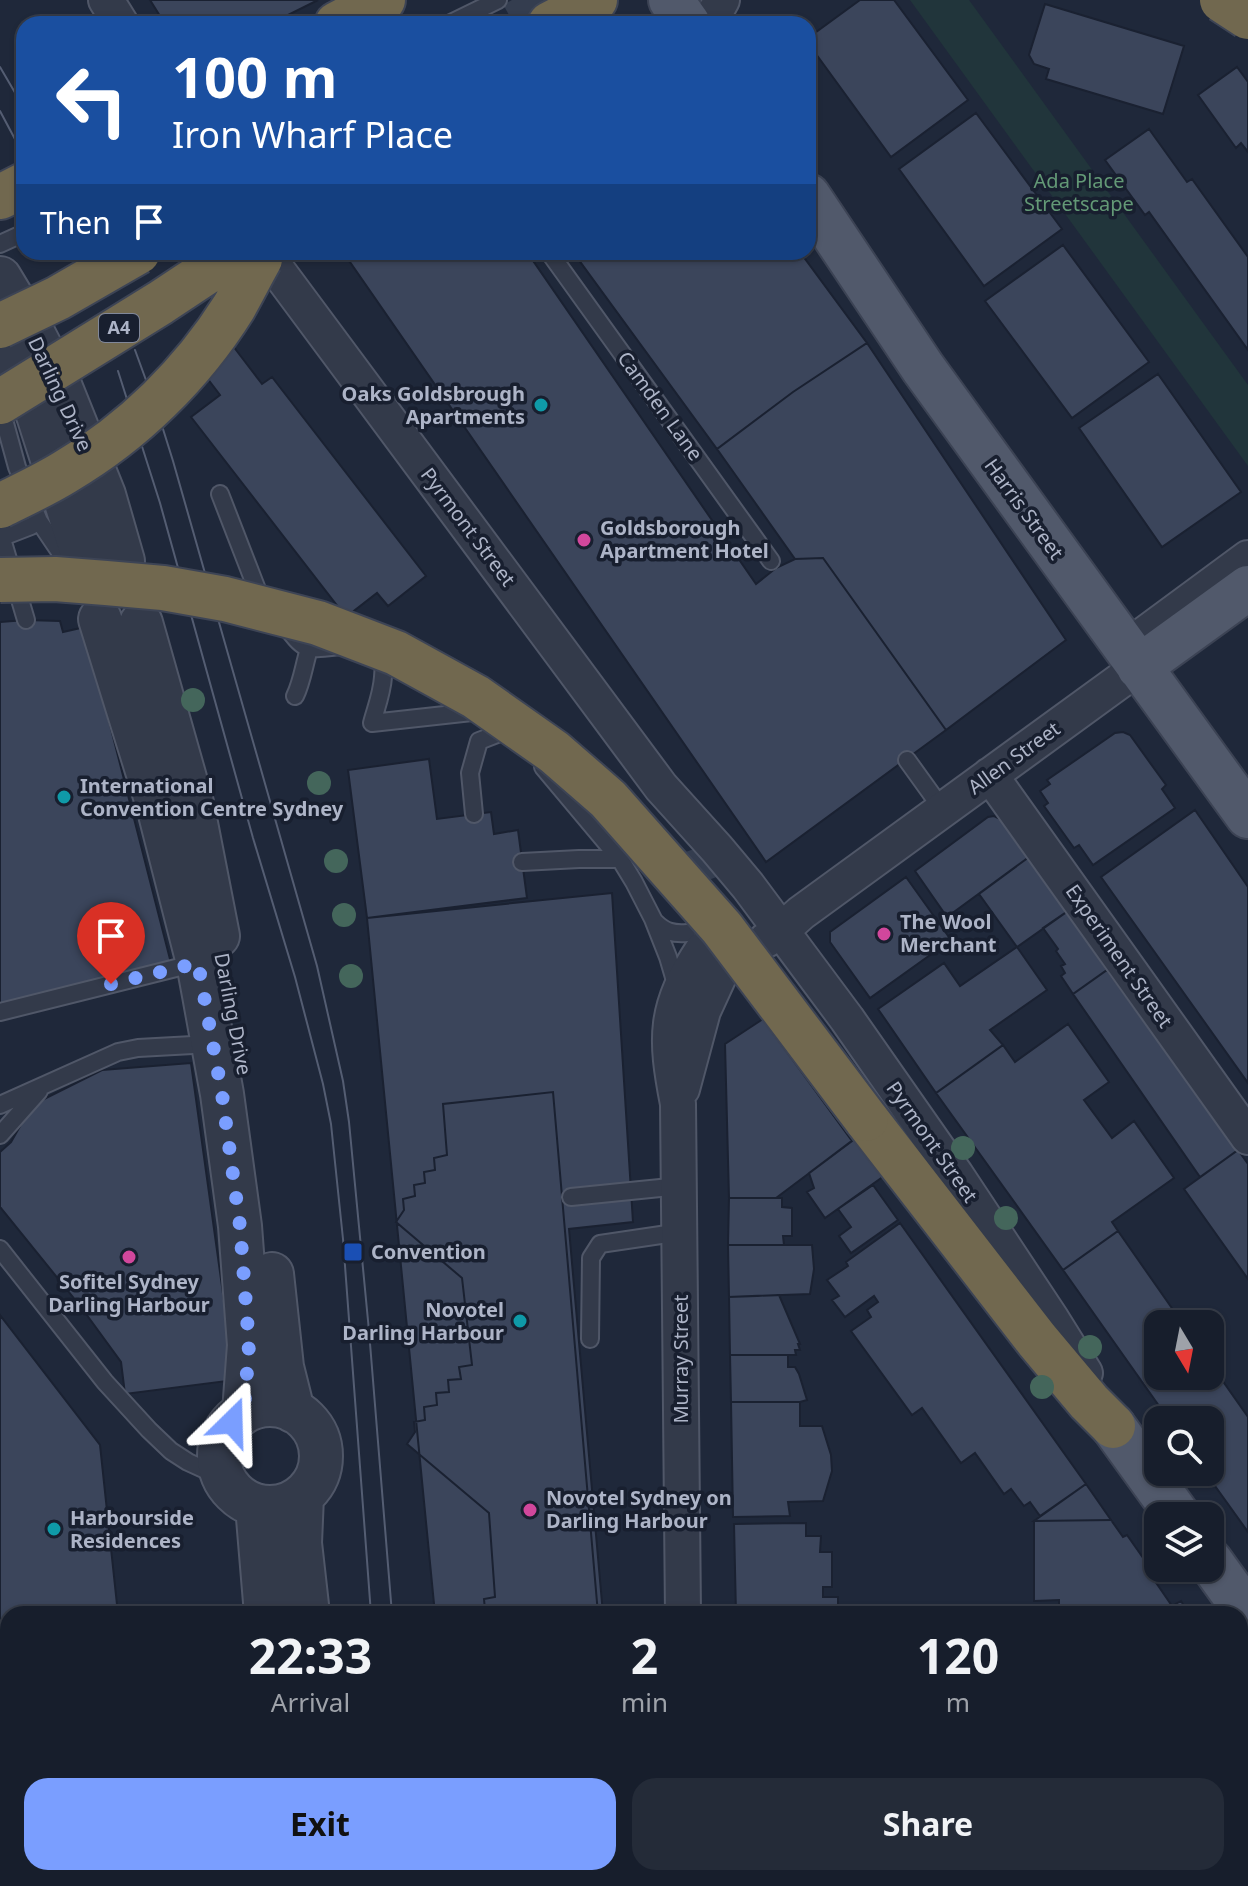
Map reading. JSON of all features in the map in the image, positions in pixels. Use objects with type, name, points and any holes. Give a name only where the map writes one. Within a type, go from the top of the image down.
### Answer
[{"type":"highway","points":[[352,16],[383,0]]},
{"type":"highway","points":[[377,16],[407,0]]},
{"type":"highway","points":[[565,16],[595,0]]},
{"type":"highway","points":[[1223,0],[1248,17]]},
{"type":"highway","points":[[8,334],[58,298],[124,260]]},
{"type":"highway","name":"A4","points":[[0,403],[160,303],[255,260]]},
{"type":"highway","points":[[8,527],[64,473],[110,443],[177,382],[233,307],[256,260]]},
{"type":"highway","points":[[0,580],[55,579],[163,588],[225,599],[318,623],[396,653],[476,697],[554,752],[608,799],[722,928],[1037,1340],[1113,1426]]},
{"type":"main road","name":"Harris Street","points":[[816,208],[923,368],[1248,816]]},
{"type":"main road","name":"Allen Street","points":[[1133,658],[1248,588]]},
{"type":"main road","name":"Pyrmont Street","points":[[1113,1426],[1168,1502]]},
{"type":"main road","points":[[1224,1581],[1242,1606]]},
{"type":"street","points":[[1223,0],[1248,33]]},
{"type":"street","name":"Pyrmont Street","points":[[258,260],[661,787],[717,849],[774,935],[847,1019],[1052,1320],[1113,1426]]},
{"type":"street","name":"Darling Drive","points":[[0,278],[8,334],[90,559]]},
{"type":"street","name":"Allen Street","points":[[774,935],[990,775],[1133,658],[1248,558]]},
{"type":"street","name":"Darling Drive","points":[[109,628],[198,963],[212,1044],[240,1226],[249,1345],[244,1412]]},
{"type":"street","name":"Darling Drive","points":[[109,628],[192,803],[247,1090],[266,1220],[282,1367],[293,1411]]},
{"type":"street","name":"Experiment Street","points":[[990,775],[1248,1137]]},
{"type":"street","name":"Pyrmont Street","points":[[661,787],[694,849]]},
{"type":"street","name":"Murray Street","points":[[683,1606],[680,1186],[678,1104],[670,1066],[669,1027],[671,1013],[690,1002],[687,972],[703,952]]},
{"type":"street","points":[[260,1406],[277,1406],[293,1411],[306,1421],[316,1435],[321,1451],[320,1467],[313,1483],[302,1496],[288,1504],[257,1506],[243,1500],[223,1478],[219,1449],[232,1422],[244,1412],[260,1406]]},
{"type":"street","points":[[302,1496],[300,1543],[313,1606]]},
{"type":"street","points":[[257,1506],[262,1606]]},
{"type":"lane","points":[[465,16],[498,0]]},
{"type":"lane","name":"Camden Lane","points":[[555,260],[771,561]]},
{"type":"lane","points":[[8,334],[12,447]]},
{"type":"lane","points":[[0,403],[17,467],[8,527],[26,620]]},
{"type":"lane","points":[[220,494],[258,592],[297,641],[309,649],[392,643],[452,677],[511,728],[620,859],[650,914],[690,1002]]},
{"type":"lane","points":[[8,527],[90,559]]},
{"type":"lane","points":[[107,694],[109,628]]},
{"type":"lane","points":[[109,628],[107,694],[134,781],[158,806]]},
{"type":"lane","points":[[392,643],[385,654],[379,699],[372,723],[490,710]]},
{"type":"lane","points":[[295,696],[309,649]]},
{"type":"lane","points":[[474,814],[470,773],[479,741],[511,728]]},
{"type":"lane","points":[[907,760],[943,810]]},
{"type":"lane","points":[[522,862],[620,859]]},
{"type":"lane","points":[[650,914],[663,930],[703,952]]},
{"type":"lane","points":[[0,1012],[198,963]]},
{"type":"lane","points":[[0,1105],[118,1052],[212,1044]]},
{"type":"lane","points":[[0,1135],[42,1087]]},
{"type":"lane","points":[[571,1197],[680,1186]]},
{"type":"lane","points":[[590,1339],[591,1258],[600,1244],[681,1232]]},
{"type":"lane","points":[[0,1249],[105,1382],[149,1430],[171,1451],[223,1478]]},
{"type":"green space","name":"Ada Place Streetscape","points":[[910,0],[969,0],[1248,385],[1248,466]]},
{"type":"building","points":[[150,0],[318,0],[286,16],[160,16]]},
{"type":"building","points":[[860,0],[894,0],[968,100],[891,157],[816,54],[816,32]]},
{"type":"building","points":[[1045,4],[1184,46],[1163,114],[1046,79],[1049,69],[1034,64],[1029,55]]},
{"type":"building","points":[[1237,67],[1248,82],[1248,152],[1241,143],[1236,148],[1198,95]]},
{"type":"building","points":[[976,113],[1062,229],[984,286],[899,169]]},
{"type":"building","points":[[1149,129],[1187,182],[1192,179],[1248,257],[1248,350],[1149,212],[1145,215],[1105,160]]},
{"type":"building","points":[[1063,245],[1149,362],[1072,418],[985,301]]},
{"type":"building","name":"Oaks Goldsbrough Apartments","points":[[349,260],[533,260],[756,584],[776,568],[795,559],[823,558],[946,730],[766,862]]},
{"type":"building","points":[[579,260],[806,260],[867,343],[793,392],[717,449]]},
{"type":"building","points":[[867,343],[1066,640],[946,730],[823,558],[795,559],[717,449],[793,392]]},
{"type":"building","points":[[233,346],[262,384],[272,377],[426,576],[388,606],[377,593],[346,617],[191,417],[220,395],[201,370]]},
{"type":"building","points":[[1158,374],[1241,492],[1162,547],[1079,428]]},
{"type":"building","name":"International Convention Centre Sydney","points":[[60,621],[63,632],[85,627],[171,963],[0,1007],[0,622]]},
{"type":"building","points":[[1115,733],[1130,735],[1166,785],[1162,789],[1175,808],[1093,865],[1079,845],[1074,848],[1044,806],[1048,803],[1040,791],[1050,784],[1047,780]]},
{"type":"building","points":[[429,759],[437,819],[491,812],[494,834],[518,830],[527,898],[367,918],[348,770]]},
{"type":"building","points":[[1195,810],[1248,887],[1248,1083],[1101,877]]},
{"type":"building","points":[[994,816],[1004,821],[1029,857],[947,917],[915,871],[988,817]]},
{"type":"building","points":[[1029,857],[1068,911],[1017,947],[979,894]]},
{"type":"building","points":[[906,877],[951,940],[870,998],[830,942],[830,932]]},
{"type":"building","points":[[612,893],[633,1222],[569,1229],[602,1606],[434,1606],[367,918]]},
{"type":"building","points":[[1068,911],[1107,970],[1073,994],[1061,976],[1065,973],[1061,966],[1065,964],[1043,928]]},
{"type":"building","points":[[1017,947],[1047,990],[990,1030],[1003,1045],[936,1093],[878,1009],[944,963],[960,986]]},
{"type":"building","points":[[1107,970],[1238,1150],[1200,1177],[1073,994]]},
{"type":"building","points":[[763,1019],[852,1141],[776,1198],[729,1198],[725,1044]]},
{"type":"building","points":[[1068,1024],[1109,1082],[1084,1100],[1112,1138],[1134,1121],[1174,1178],[1112,1222],[1118,1231],[1063,1270],[936,1093],[1003,1045],[1015,1062]]},
{"type":"building","name":"Sofitel Sydney Darling Harbour","points":[[191,1063],[235,1380],[125,1394],[121,1362],[0,1207],[0,1152],[11,1142],[32,1105],[102,1070]]},
{"type":"building","name":"Novotel Darling Harbour","points":[[553,1092],[597,1606],[485,1606],[484,1599],[495,1597],[489,1513],[407,1444],[415,1432],[414,1422],[425,1420],[424,1407],[437,1405],[436,1393],[449,1392],[448,1380],[461,1379],[459,1367],[472,1365],[462,1278],[396,1222],[404,1210],[403,1199],[415,1196],[414,1185],[425,1183],[424,1172],[435,1170],[434,1158],[447,1155],[443,1104]]},
{"type":"building","points":[[857,1137],[884,1176],[825,1218],[807,1192],[814,1188],[809,1173]]},
{"type":"building","points":[[1238,1150],[1248,1164],[1248,1279],[1184,1189]]},
{"type":"building","points":[[873,1185],[898,1220],[851,1253],[839,1236],[851,1227],[838,1209]]},
{"type":"building","points":[[729,1198],[782,1198],[782,1207],[792,1208],[792,1236],[783,1236],[784,1245],[728,1245]]},
{"type":"building","points":[[900,1223],[1086,1484],[1040,1516],[1030,1502],[1024,1506],[1011,1489],[1004,1494],[975,1453],[961,1463],[922,1408],[912,1415],[851,1331],[871,1317],[867,1310],[878,1302],[874,1296],[845,1317],[832,1300],[839,1296],[827,1280],[848,1266],[846,1262]]},
{"type":"building","points":[[1118,1231],[1173,1310],[1144,1310],[1144,1385],[1063,1270]]},
{"type":"building","points":[[728,1245],[812,1245],[814,1269],[810,1294],[729,1297]]},
{"type":"building","points":[[779,1295],[800,1344],[800,1350],[795,1350],[796,1355],[730,1355],[729,1297]]},
{"type":"building","name":"Harbourside Residences","points":[[0,1315],[100,1445],[117,1606],[0,1606]]},
{"type":"building","points":[[730,1355],[788,1355],[788,1367],[795,1367],[807,1400],[731,1402]]},
{"type":"building","points":[[1224,1383],[1248,1417],[1248,1532],[1215,1486],[1224,1486],[1224,1406],[1159,1406],[1148,1390],[1224,1390]]},
{"type":"building","points":[[731,1402],[800,1402],[800,1426],[822,1426],[831,1455],[832,1471],[823,1501],[788,1502],[790,1516],[733,1517]]},
{"type":"building","points":[[1086,1484],[1111,1520],[1034,1521]]},
{"type":"building","points":[[1111,1520],[1123,1537],[1127,1535],[1144,1559],[1144,1582],[1156,1582],[1172,1606],[1059,1606],[1059,1600],[1034,1601],[1034,1521]]},
{"type":"building","points":[[806,1523],[806,1536],[821,1536],[820,1552],[832,1552],[832,1587],[823,1587],[823,1597],[838,1597],[838,1606],[736,1606],[734,1524]]},
{"type":"tunnel","points":[[528,16],[557,0]]},
{"type":"tunnel","points":[[694,849],[707,885],[710,918]]},
{"type":"tram line","points":[[0,67],[16,94]]},
{"type":"tram line","points":[[0,111],[16,141]]},
{"type":"tram line","points":[[135,350],[173,461],[317,966],[343,1081],[369,1331],[391,1606]]},
{"type":"tram line","points":[[118,371],[160,503],[323,1084],[331,1124],[343,1239],[370,1606]]},
{"type":"place","name":"Oaks Goldsbrough Apartments","points":[[541,405]]},
{"type":"place","name":"Goldsborough Apartment Hotel","points":[[584,540]]},
{"type":"place","name":"International Convention Centre Sydney","points":[[64,797]]},
{"type":"place","name":"The Wool Merchant","points":[[884,934]]},
{"type":"place","name":"Convention","points":[[353,1252]]},
{"type":"place","name":"Sofitel Sydney Darling Harbour","points":[[129,1257]]},
{"type":"place","name":"Novotel Darling Harbour","points":[[520,1321]]},
{"type":"place","name":"Novotel Sydney on Darling Harbour","points":[[530,1510]]},
{"type":"place","name":"Harbourside Residences","points":[[54,1529]]},
{"type":"route","points":[[111,984],[198,963],[231,1155],[249,1345],[244,1412],[232,1422]]}]
